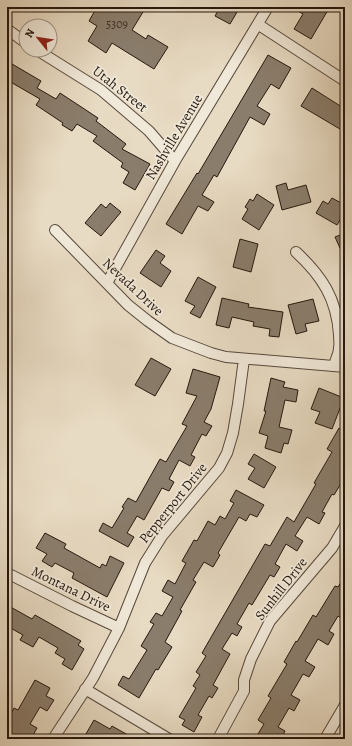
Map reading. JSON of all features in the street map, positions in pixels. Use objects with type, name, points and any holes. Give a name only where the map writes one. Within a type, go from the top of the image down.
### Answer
[{"type":"street","name":"Nashville Avenue","points":[[107,283],[175,161],[259,25],[268,7]]},
{"type":"street","points":[[259,25],[345,81]]},
{"type":"street","points":[[7,29],[18,37]]},
{"type":"street","name":"Utah Street","points":[[51,58],[101,90],[149,131],[175,161]]},
{"type":"street","name":"Nevada Drive","points":[[55,230],[148,322],[172,338],[211,353],[226,357],[345,367]]},
{"type":"street","points":[[296,252],[311,265],[324,283],[336,308],[339,348],[334,366]]},
{"type":"street","name":"Pepperport Drive","points":[[53,739],[85,689],[119,628],[145,563],[162,536],[219,468],[227,453],[233,433],[244,359]]},
{"type":"street","name":"Sunhill Drive","points":[[218,739],[244,691],[244,680],[251,658],[270,621],[332,548],[345,526]]},
{"type":"street","name":"Montana Drive","points":[[11,575],[119,628]]},
{"type":"street","points":[[85,689],[169,739]]},
{"type":"street","points":[[325,739],[345,705]]},
{"type":"building","points":[[97,7],[146,7],[132,30],[146,39],[148,35],[168,47],[154,69],[112,43],[106,53],[88,41],[97,26],[89,21]]},
{"type":"building","points":[[220,7],[240,7],[230,24],[215,16]]},
{"type":"building","points":[[291,7],[323,7],[328,10],[311,39],[294,29],[303,14]]},
{"type":"building","points":[[268,55],[291,68],[279,89],[271,84],[257,106],[270,114],[264,125],[250,117],[217,177],[214,175],[202,195],[214,202],[208,211],[198,206],[182,234],[166,224],[197,173],[198,174]]},
{"type":"building","points":[[7,61],[41,81],[37,88],[56,99],[60,93],[98,118],[96,121],[126,144],[122,149],[150,164],[135,190],[123,183],[129,172],[121,167],[123,163],[93,141],[97,136],[77,124],[72,131],[62,125],[63,123],[36,105],[40,99],[7,80]]},
{"type":"building","points":[[312,88],[345,109],[345,132],[301,106]]},
{"type":"building","points":[[286,183],[288,190],[306,185],[311,202],[282,210],[276,186]]},
{"type":"building","points":[[257,194],[274,205],[259,230],[242,219],[248,209],[245,207],[250,199],[253,201]]},
{"type":"building","points":[[332,198],[345,205],[345,212],[337,225],[316,213],[323,201],[328,204]]},
{"type":"building","points":[[110,203],[121,212],[101,236],[85,223],[101,204],[106,208]]},
{"type":"building","points":[[345,233],[345,259],[335,237]]},
{"type":"building","points":[[240,239],[258,244],[251,272],[233,267]]},
{"type":"building","points":[[156,250],[165,256],[160,263],[171,271],[161,287],[140,273]]},
{"type":"building","points":[[198,277],[216,287],[200,318],[190,313],[195,306],[185,301]]},
{"type":"building","points":[[222,298],[249,304],[248,307],[283,312],[279,337],[269,336],[270,329],[253,326],[254,322],[232,317],[229,328],[216,325]]},
{"type":"building","points":[[313,299],[319,321],[305,324],[307,331],[296,334],[288,305]]},
{"type":"building","points":[[151,358],[171,369],[155,396],[135,385]]},
{"type":"building","points":[[193,369],[220,377],[211,409],[204,422],[212,426],[206,436],[202,434],[191,455],[195,457],[190,466],[179,460],[169,479],[174,482],[169,491],[162,488],[144,520],[137,516],[127,533],[134,537],[128,547],[99,531],[103,523],[112,528],[128,498],[136,502],[160,459],[166,462],[187,426],[182,424],[197,396],[186,393]]},
{"type":"building","points":[[271,378],[285,382],[283,387],[298,390],[296,402],[285,400],[279,427],[292,430],[288,444],[284,443],[281,453],[265,448],[268,436],[259,433],[266,411],[264,411]]},
{"type":"building","points":[[319,388],[344,398],[332,429],[315,423],[320,412],[311,409]]},
{"type":"building","points":[[339,428],[345,432],[345,477],[334,495],[332,494],[322,512],[325,513],[319,524],[307,517],[295,536],[303,541],[297,551],[286,544],[275,564],[280,567],[274,577],[270,575],[252,605],[249,603],[237,624],[242,627],[237,636],[232,633],[222,649],[230,654],[213,685],[218,688],[212,698],[209,696],[198,715],[202,717],[194,732],[182,725],[185,720],[179,717],[196,688],[193,686],[200,675],[196,672],[206,656],[202,653],[265,544],[270,546],[287,517],[294,522],[316,484],[314,483],[332,452],[327,449]]},
{"type":"building","points":[[254,454],[276,467],[264,488],[248,479],[255,468],[248,464]]},
{"type":"building","points":[[236,490],[264,505],[257,517],[250,514],[246,521],[239,517],[218,553],[220,555],[213,567],[204,562],[193,580],[196,582],[180,610],[182,611],[165,642],[172,647],[158,670],[156,669],[139,698],[118,685],[123,676],[129,679],[147,650],[141,646],[154,624],[150,622],[156,613],[162,616],[173,597],[162,591],[168,580],[175,584],[186,563],[182,561],[194,540],[197,541],[208,521],[215,525],[220,516],[225,519],[234,503],[230,501]]},
{"type":"building","points":[[45,533],[66,544],[64,548],[100,568],[102,564],[106,566],[110,556],[124,563],[107,597],[72,578],[74,573],[55,563],[52,567],[42,561],[47,554],[36,548]]},
{"type":"building","points":[[345,576],[345,621],[338,616],[329,631],[334,634],[328,645],[318,639],[305,661],[315,667],[309,677],[303,674],[291,695],[300,700],[294,711],[289,708],[278,727],[285,731],[281,739],[255,739],[264,724],[258,720],[271,698],[268,696],[287,664],[284,662],[313,615],[316,617],[335,586],[338,587]]},
{"type":"building","points":[[7,605],[32,619],[35,615],[81,641],[78,645],[84,649],[72,670],[62,664],[65,659],[55,653],[58,648],[39,637],[33,647],[20,640],[23,635],[7,626]]},
{"type":"building","points":[[35,680],[50,688],[46,696],[54,700],[47,711],[40,707],[30,724],[37,728],[31,739],[27,739],[21,735],[19,739],[7,732],[7,721],[14,708],[18,710]]},
{"type":"building","points":[[94,720],[110,729],[112,726],[135,739],[83,739]]}]
